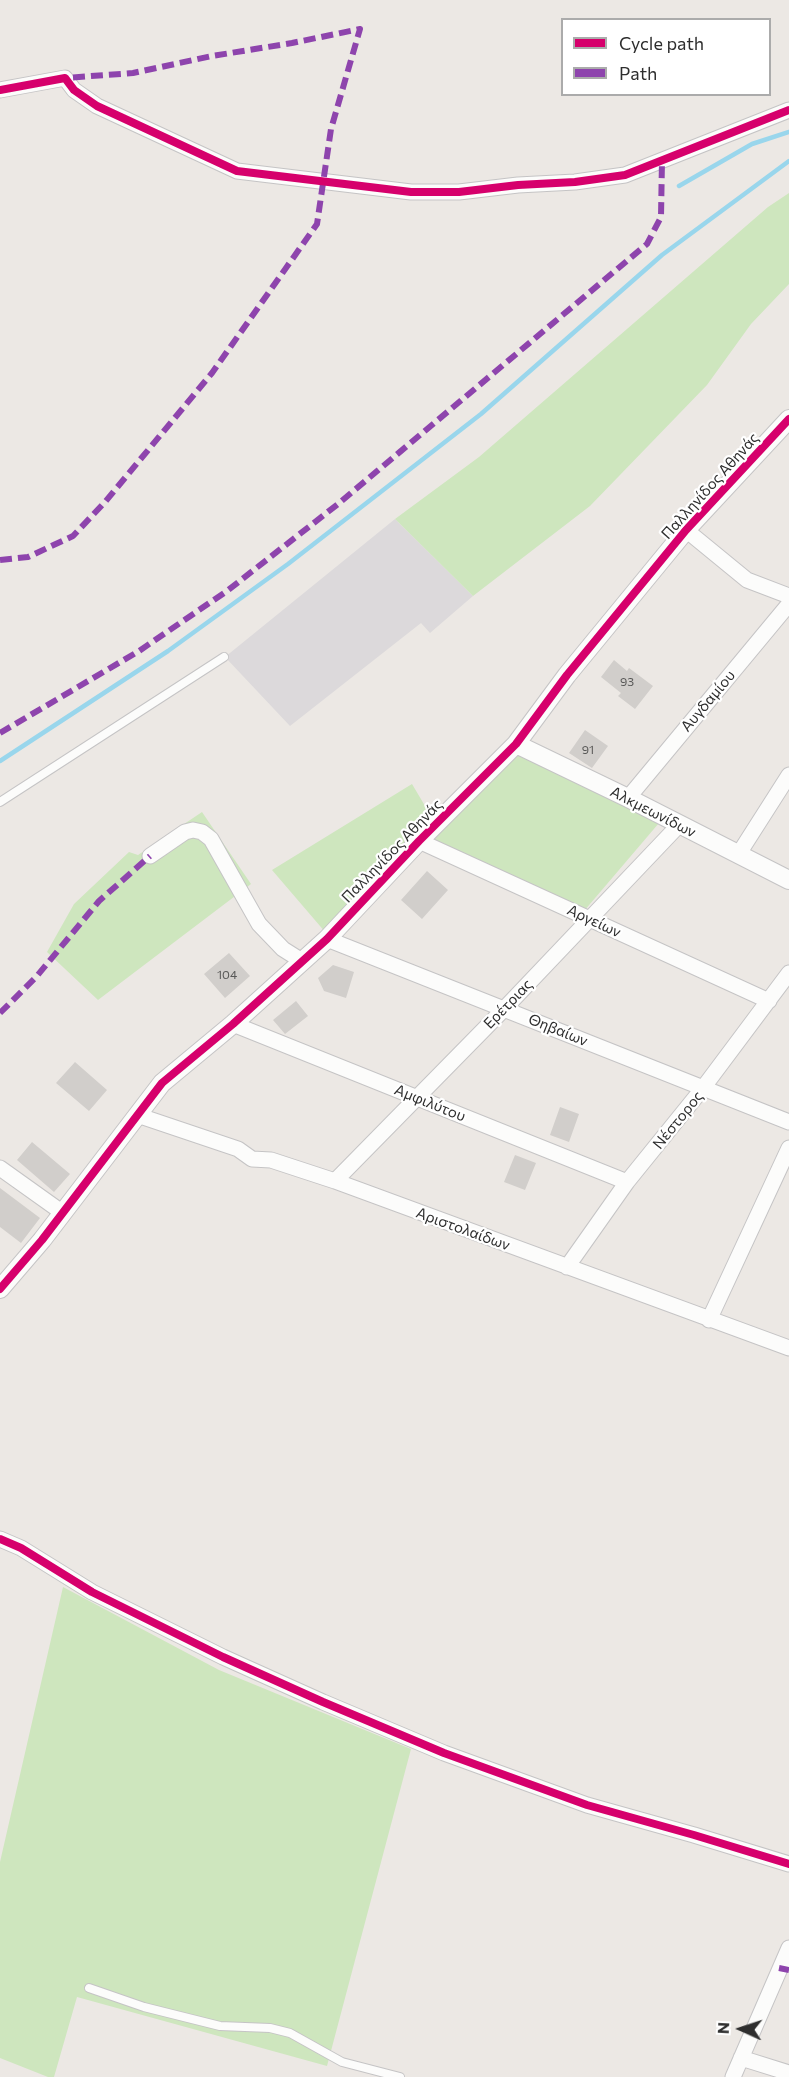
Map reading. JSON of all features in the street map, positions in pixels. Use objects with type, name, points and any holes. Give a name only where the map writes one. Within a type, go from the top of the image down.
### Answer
[{"type":"street","points":[[0,90],[65,78],[74,90],[97,106],[237,171],[411,192],[459,192],[518,185],[575,183],[625,175],[789,110]]},
{"type":"street","name":"Παλληνίδος Αθηνάς","points":[[0,1289],[63,1213],[162,1083],[233,1024],[327,939],[419,841],[516,744],[567,675],[686,530],[789,419]]},
{"type":"street","points":[[686,530],[747,580],[789,596]]},
{"type":"street","name":"Αυγδαμίου","points":[[628,798],[789,604]]},
{"type":"street","name":"Αλκμεωνίδων","points":[[516,744],[789,880]]},
{"type":"street","points":[[738,855],[789,775]]},
{"type":"street","name":"Ερέτριας","points":[[335,1181],[505,1008],[679,825]]},
{"type":"street","points":[[150,856],[185,832],[193,830],[202,832],[211,839],[259,924],[283,949],[302,961]]},
{"type":"street","name":"Αργείων","points":[[419,841],[769,1001]]},
{"type":"street","name":"Θηβαίων","points":[[327,939],[789,1122]]},
{"type":"street","name":"Νέστορος","points":[[567,1268],[627,1182],[703,1088],[789,973]]},
{"type":"street","name":"Αμφιλύτου","points":[[233,1024],[627,1182]]},
{"type":"street","name":"Αριστολαίδων","points":[[137,1116],[238,1149],[252,1159],[271,1160],[335,1181],[789,1348]]},
{"type":"street","points":[[710,1320],[789,1148]]},
{"type":"street","points":[[0,1168],[63,1213]]},
{"type":"street","points":[[0,1539],[21,1548],[92,1592],[223,1657],[444,1753],[587,1805],[789,1864]]},
{"type":"street","points":[[733,2077],[789,1948]]},
{"type":"street","points":[[741,2058],[789,2073]]},
{"type":"lane","points":[[0,802],[224,657]]},
{"type":"lane","points":[[89,1988],[144,2007],[220,2026],[270,2028],[290,2033],[342,2062],[400,2077]]},
{"type":"shaded area","points":[[395,519],[473,596],[430,633],[421,623],[290,726],[225,657]]},
{"type":"green space","points":[[789,193],[789,284],[751,324],[707,385],[590,506],[473,596],[395,519],[479,457],[768,207]]},
{"type":"green space","points":[[517,754],[659,823],[584,911],[430,839]]},
{"type":"green space","points":[[412,784],[434,821],[326,933],[272,870]]},
{"type":"green space","points":[[202,812],[251,884],[98,1000],[47,952],[74,904],[129,852],[138,855]]},
{"type":"green space","points":[[63,1587],[219,1670],[411,1749],[327,2066],[77,1997],[54,2077],[48,2077],[0,2058],[0,1862]]},
{"type":"building","points":[[614,660],[627,671],[629,668],[653,686],[635,709],[618,696],[621,693],[601,677]]},
{"type":"building","points":[[585,730],[608,746],[592,768],[569,753]]},
{"type":"building","points":[[427,871],[448,890],[422,919],[401,900]]},
{"type":"building","points":[[229,953],[250,976],[225,998],[204,974]]},
{"type":"building","points":[[333,965],[354,972],[346,998],[324,991],[318,978]]},
{"type":"building","points":[[296,1001],[308,1016],[285,1034],[273,1020]]},
{"type":"building","points":[[75,1062],[107,1090],[89,1111],[56,1083]]},
{"type":"building","points":[[560,1107],[579,1114],[569,1142],[550,1135]]},
{"type":"building","points":[[32,1142],[70,1174],[54,1192],[17,1160]]},
{"type":"building","points":[[515,1155],[536,1163],[525,1190],[504,1182]]},
{"type":"building","points":[[0,1188],[40,1218],[21,1243],[0,1227]]},
{"type":"waterway","points":[[679,186],[752,144],[789,132]]},
{"type":"waterway","points":[[0,761],[168,651],[288,564],[481,414],[662,255],[789,161]]},
{"type":"marked path","points":[[0,560],[28,557],[73,536],[105,502],[212,373],[317,224],[331,129],[360,29],[133,73],[65,78]]},
{"type":"marked path","points":[[0,733],[139,651],[227,591],[338,504],[647,244],[661,217],[662,160]]},
{"type":"marked path","points":[[0,1013],[37,976],[99,901],[150,856]]},
{"type":"marked path","points":[[779,1968],[789,1970]]},
{"type":"cycle path","points":[[0,90],[65,78],[74,90],[97,106],[237,171],[411,192],[459,192],[518,185],[575,182],[625,175],[789,110]]},
{"type":"cycle path","points":[[0,1289],[42,1240],[162,1083],[233,1024],[327,939],[419,841],[516,744],[567,675],[686,530],[789,419]]},
{"type":"cycle path","points":[[0,1539],[21,1548],[92,1592],[223,1657],[444,1753],[587,1805],[789,1864]]}]
